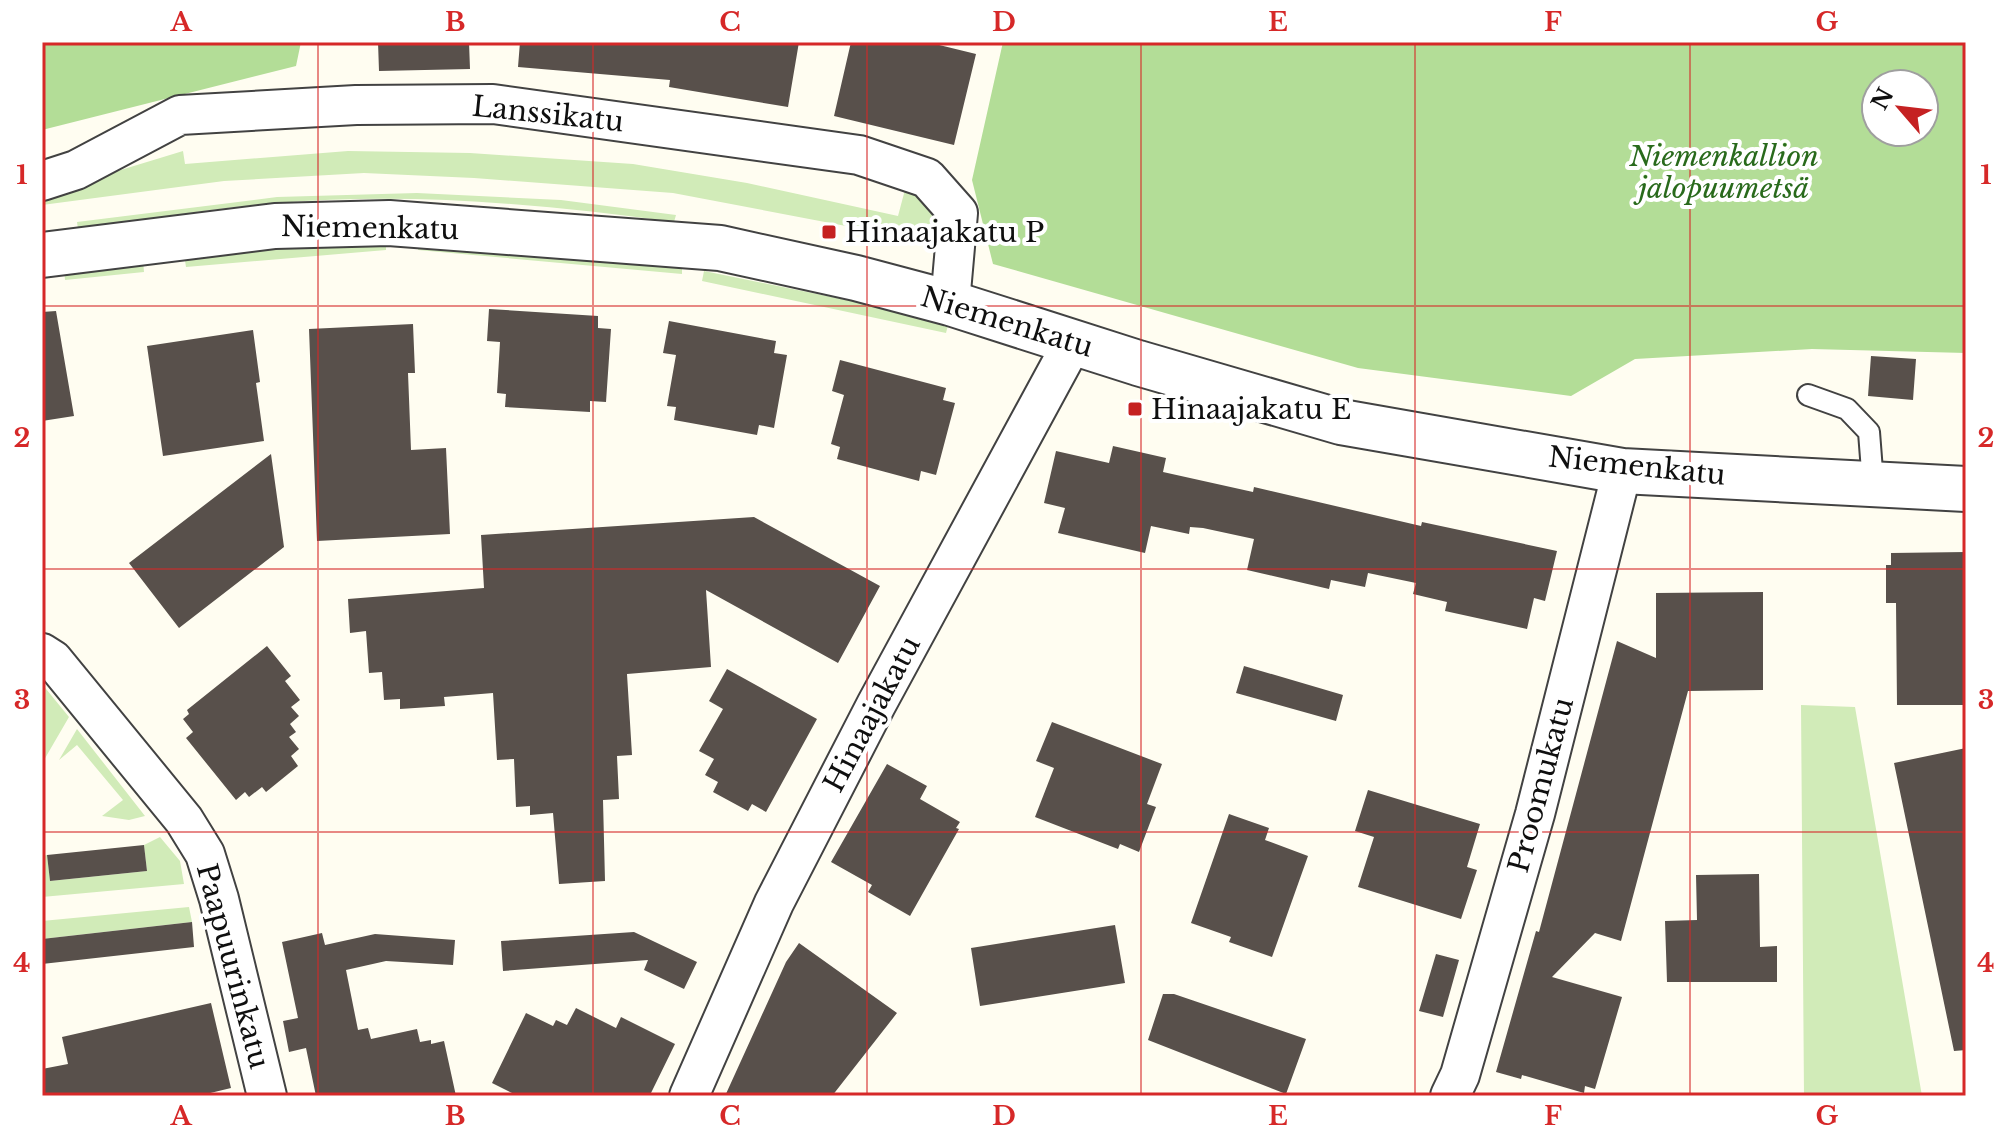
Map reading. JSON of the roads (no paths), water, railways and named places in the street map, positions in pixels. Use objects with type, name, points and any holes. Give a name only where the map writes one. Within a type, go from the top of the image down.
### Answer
[{"type":"street","name":"Lanssikatu","points":[[42,181],[76,170],[180,115],[356,105],[493,104],[859,155],[927,178],[958,213],[950,303]]},
{"type":"street","name":"Niemenkatu","points":[[42,255],[275,226],[389,223],[720,248],[856,278],[950,303],[1341,422],[1622,471],[1966,489]]},
{"type":"street","name":"Hinaajakatu","points":[[689,1096],[781,889],[876,705],[1073,342]]},
{"type":"street","name":"Proomukatu","points":[[1450,1096],[1460,1075],[1535,814],[1622,471]]},
{"type":"street","name":"Paapuurinkatu","points":[[42,653],[53,660],[184,820],[205,854],[267,1096]]},
{"type":"lane","points":[[1808,395],[1847,409],[1869,432],[1873,484]]},
{"type":"place","name":"Hinaajakatu P","points":[[829,232]]},
{"type":"place","name":"Hinaajakatu E","points":[[1135,409]]},
{"type":"park label","name":"Niemenkallion jalopuumetsä","points":[[1724,172]]}]
